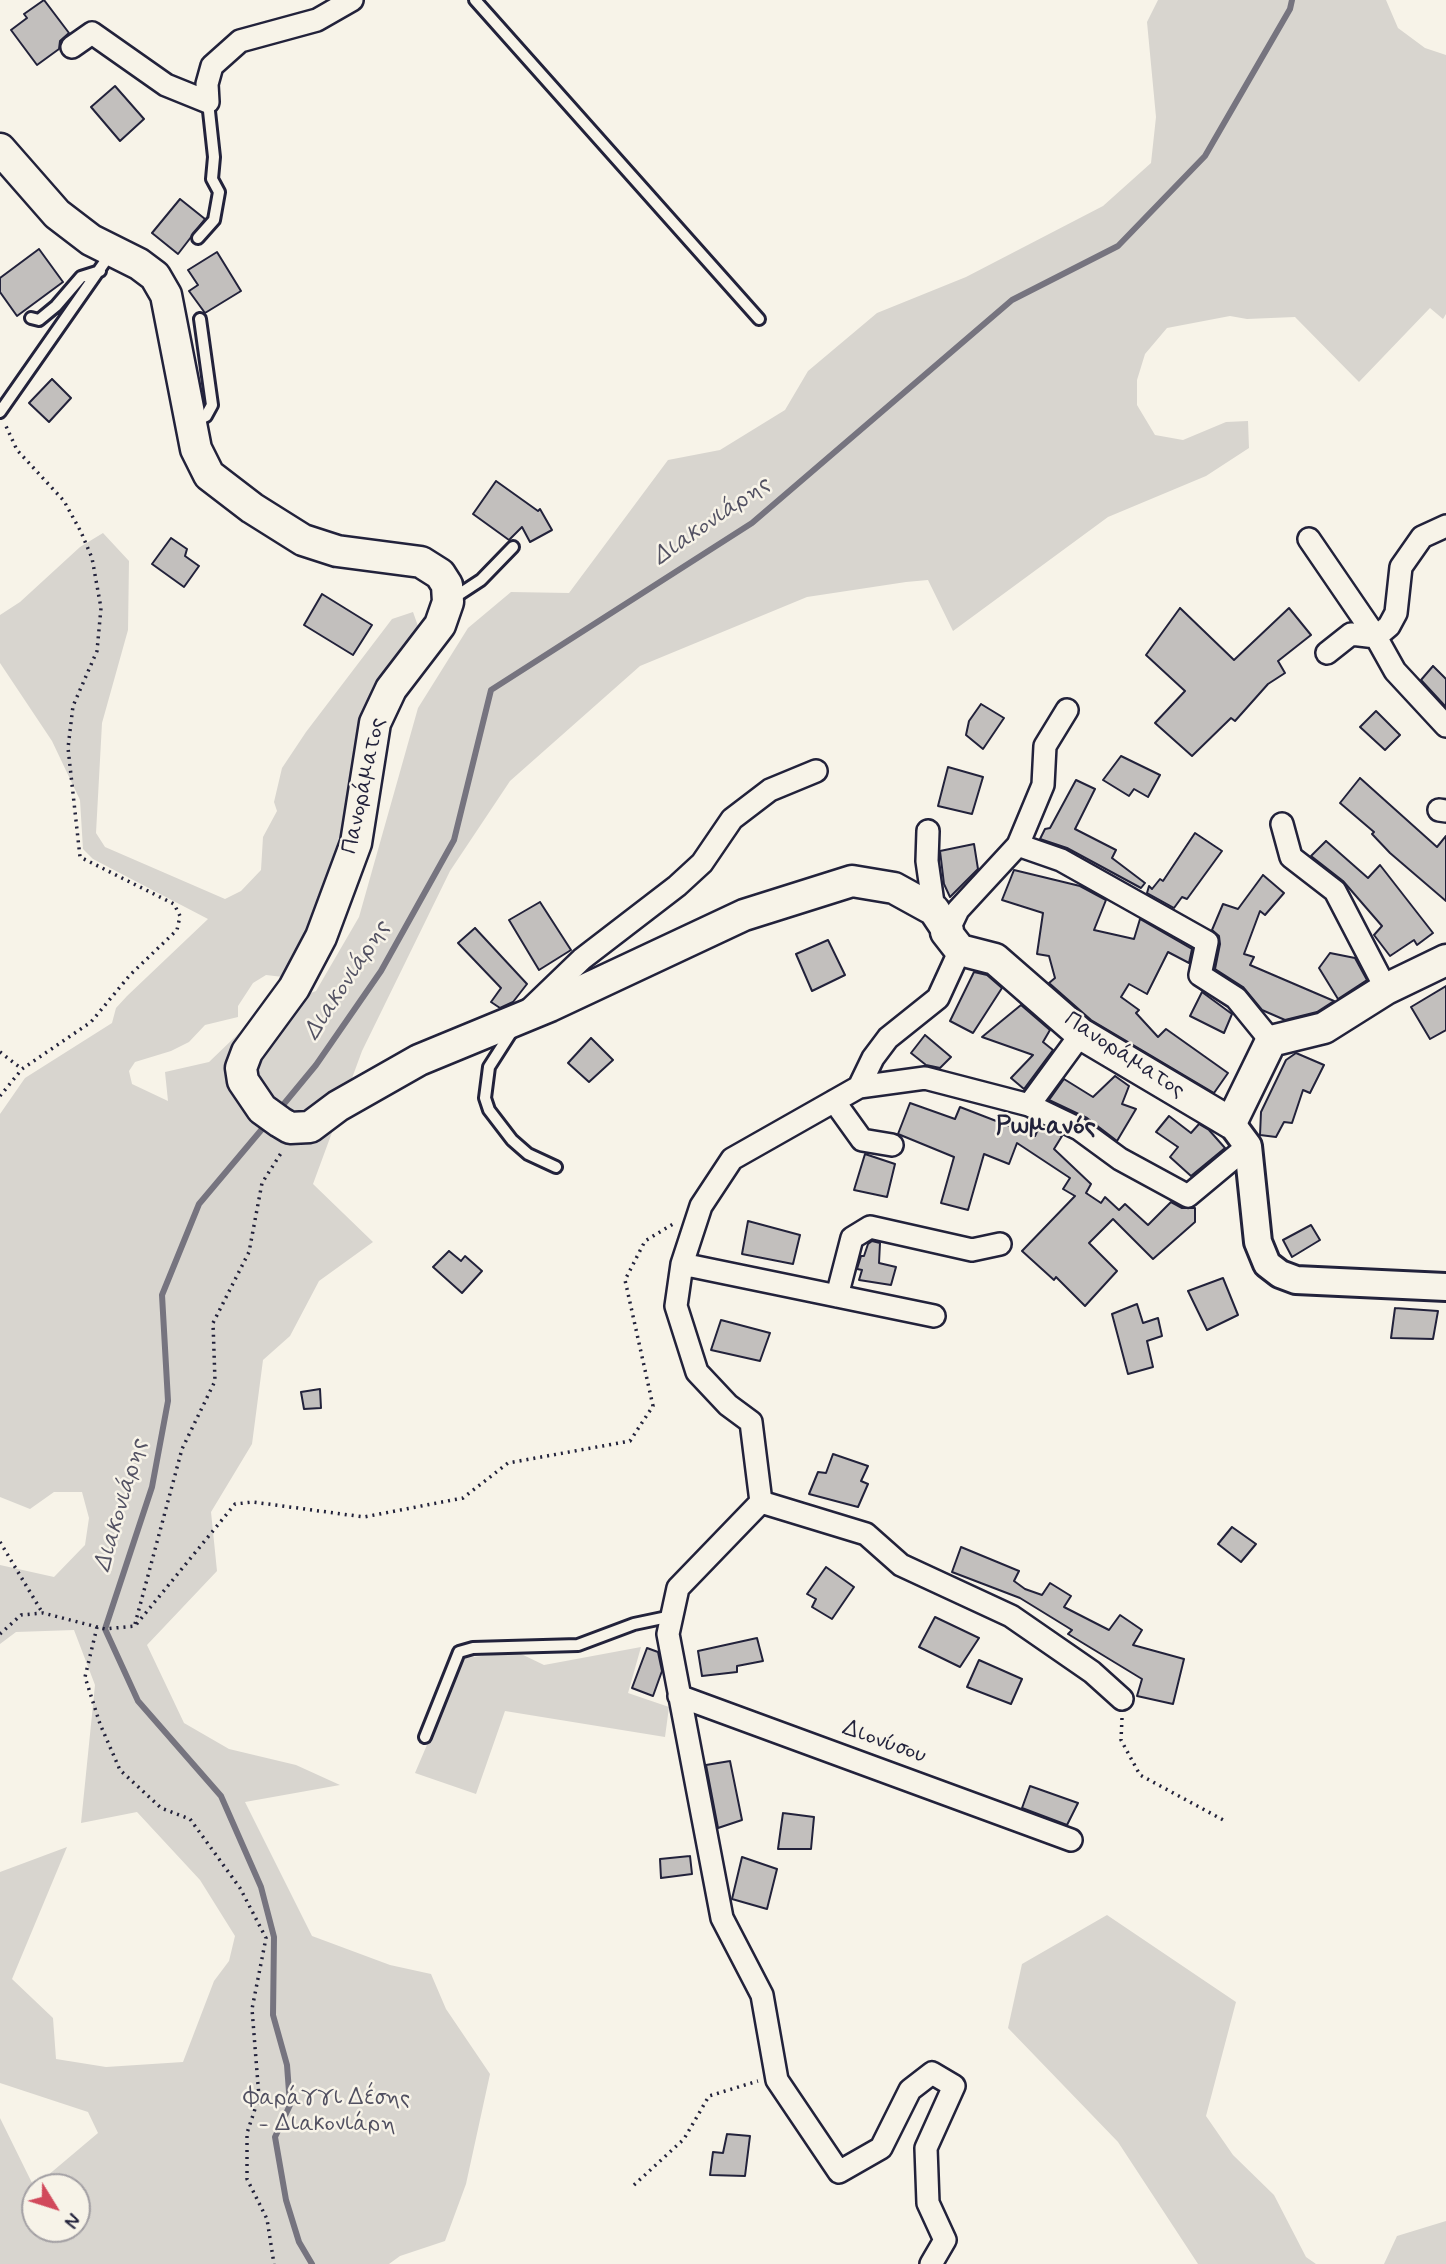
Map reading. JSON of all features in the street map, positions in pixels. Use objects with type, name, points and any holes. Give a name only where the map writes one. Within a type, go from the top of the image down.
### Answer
[{"type":"main road","points":[[0,149],[57,214],[91,240],[106,261],[155,276],[166,295],[196,449],[209,475],[252,508],[296,536],[321,547],[426,564],[444,580],[448,602]]},
{"type":"main road","name":"Πανοράματος","points":[[448,602],[436,632],[401,674],[379,712],[356,843],[321,937],[294,988],[247,1052],[241,1068],[243,1082],[280,1119],[310,1126],[338,1106],[419,1060],[522,1018],[744,915],[852,881],[894,888],[947,930],[995,959],[1081,1034],[1239,1134]]},
{"type":"main road","points":[[1239,1134],[1271,1041],[1318,1031],[1386,989],[1446,960]]},
{"type":"street","points":[[72,47],[92,33],[166,85],[208,102],[207,84],[212,66],[240,41],[317,20],[352,0]]},
{"type":"street","points":[[1326,653],[1351,634],[1376,637],[1389,626],[1396,613],[1401,567],[1422,537],[1446,526]]},
{"type":"street","points":[[1309,539],[1376,637],[1395,671],[1446,726]]},
{"type":"street","points":[[859,1087],[873,1058],[888,1038],[938,998],[947,930],[958,910],[1018,845],[1043,785],[1045,746],[1067,710]]},
{"type":"street","points":[[522,1018],[582,959],[677,886],[702,863],[732,818],[770,790],[816,771]]},
{"type":"street","points":[[1282,824],[1291,858],[1335,891],[1386,989]]},
{"type":"street","points":[[928,831],[927,861],[947,930]]},
{"type":"street","points":[[1018,845],[1061,860],[1207,942],[1200,975],[1236,998],[1271,1041]]},
{"type":"street","points":[[1029,1105],[1081,1034]]},
{"type":"street","points":[[761,1502],[751,1422],[728,1405],[697,1372],[676,1306],[682,1264],[701,1206],[732,1159],[859,1087],[925,1078],[1029,1105],[1079,1129],[1120,1158],[1188,1196],[1239,1134]]},
{"type":"street","points":[[834,1101],[862,1140],[892,1145]]},
{"type":"street","points":[[1239,1134],[1258,1242],[1267,1264],[1280,1274],[1297,1280],[1446,1287]]},
{"type":"street","points":[[837,1296],[852,1238],[870,1227],[972,1250],[1000,1244]]},
{"type":"street","points":[[682,1264],[934,1316]]},
{"type":"street","points":[[761,1502],[678,1588],[668,1634],[722,1918],[762,1995],[776,2076],[839,2172],[881,2148],[910,2090],[932,2073],[954,2086],[926,2148],[928,2203],[945,2240],[931,2264]]},
{"type":"street","points":[[761,1502],[866,1534],[901,1565],[1012,1616],[1092,1672],[1122,1699]]},
{"type":"street","name":"Διονύσου","points":[[679,1696],[1071,1840]]},
{"type":"lane","points":[[475,0],[759,319]]},
{"type":"lane","points":[[198,238],[214,220],[219,192],[212,179],[214,157],[208,102]]},
{"type":"lane","points":[[31,318],[39,320],[57,306],[81,277],[106,261]]},
{"type":"lane","points":[[0,412],[106,261]]},
{"type":"lane","points":[[191,424],[206,416],[212,405],[200,319]]},
{"type":"lane","points":[[448,602],[481,580],[513,547]]},
{"type":"lane","points":[[522,1018],[499,1048],[489,1067],[485,1098],[497,1124],[512,1140],[528,1154],[556,1167]]},
{"type":"lane","points":[[425,1737],[459,1652],[473,1648],[578,1645],[634,1624],[672,1616]]},
{"type":"path","points":[[0,412],[17,450],[64,500],[92,558],[97,583],[101,633],[97,651],[73,706],[68,748],[80,857],[174,904],[180,916],[177,930],[130,975],[92,1022],[22,1069],[0,1096]]},
{"type":"path","points":[[0,1052],[22,1069]]},
{"type":"path","points":[[135,1626],[182,1449],[215,1381],[213,1323],[249,1252],[262,1184],[280,1119]]},
{"type":"path","points":[[0,1634],[21,1615],[43,1613],[97,1627],[135,1626],[235,1504],[253,1502],[364,1517],[463,1498],[508,1463],[630,1441],[653,1406],[625,1280],[645,1241],[701,1206]]},
{"type":"path","points":[[0,1542],[43,1613]]},
{"type":"path","points":[[97,1627],[85,1677],[100,1724],[120,1770],[161,1808],[190,1819],[240,1888],[266,1938],[252,2009],[259,2097],[247,2133],[247,2179],[267,2219],[274,2264]]},
{"type":"path","points":[[1122,1699],[1121,1740],[1140,1775],[1227,1822]]},
{"type":"path","points":[[634,2185],[684,2139],[709,2096],[776,2076]]},
{"type":"green space","name":"Φαράγγι Δέσης - Διακονιάρη","points":[[1158,0],[1386,0],[1398,28],[1425,48],[1446,55],[1446,314],[1443,319],[1430,308],[1359,382],[1295,317],[1247,319],[1230,316],[1167,328],[1145,354],[1137,380],[1137,405],[1155,435],[1183,440],[1226,422],[1248,421],[1249,448],[1206,476],[1108,517],[953,631],[928,580],[906,582],[807,597],[640,666],[510,781],[450,871],[362,1051],[313,1184],[373,1242],[319,1281],[290,1336],[263,1360],[252,1444],[211,1512],[217,1571],[147,1645],[184,1723],[229,1749],[296,1765],[340,1785],[245,1802],[312,1936],[390,1965],[431,1974],[446,2009],[490,2074],[466,2184],[445,2241],[400,2256],[389,2264],[0,2264],[0,2118],[27,2173],[21,2173],[21,2243],[91,2243],[91,2173],[51,2173],[98,2133],[88,2112],[0,2083],[0,1872],[67,1847],[12,1979],[53,2018],[56,2059],[106,2067],[183,2062],[214,1981],[229,1961],[235,1936],[200,1880],[137,1812],[81,1823],[95,1685],[74,1630],[16,1632],[0,1644],[0,1565],[54,1577],[85,1545],[89,1518],[82,1492],[54,1492],[30,1509],[0,1497],[0,1114],[25,1078],[112,1023],[116,1008],[127,996],[208,919],[93,859],[83,849],[80,800],[52,741],[0,663],[0,615],[20,602],[80,547],[103,533],[129,561],[128,630],[102,723],[96,833],[105,847],[225,899],[241,891],[261,870],[263,837],[277,811],[274,802],[282,768],[306,732],[392,619],[413,612],[418,626],[343,865],[283,977],[266,975],[253,983],[238,1006],[238,1017],[205,1025],[189,1042],[171,1051],[135,1062],[129,1071],[132,1084],[168,1101],[165,1072],[209,1062],[260,1013],[316,991],[359,917],[418,708],[468,628],[511,592],[569,593],[668,460],[720,450],[785,410],[808,371],[877,313],[966,277],[1103,206],[1151,163],[1156,117],[1147,22]]},
{"type":"green space","points":[[641,1647],[628,1693],[669,1707],[665,1737],[505,1711],[476,1794],[415,1773],[464,1658],[517,1652],[544,1665]]},
{"type":"green space","points":[[1107,1915],[1236,2002],[1206,2116],[1233,2155],[1274,2195],[1306,2257],[1316,2264],[1198,2264],[1118,2142],[1008,2028],[1022,1964]]},
{"type":"green space","points":[[1446,2221],[1446,2264],[1384,2264],[1397,2236]]},
{"type":"building","points":[[44,0],[69,33],[60,41],[59,49],[37,65],[11,30],[27,18],[24,14]]},
{"type":"building","points":[[115,86],[144,119],[120,141],[91,107]]},
{"type":"building","points":[[180,199],[205,219],[178,254],[152,233]]},
{"type":"building","points":[[39,249],[63,282],[17,316],[0,292],[0,278]]},
{"type":"building","points":[[217,252],[241,291],[205,313],[189,291],[198,285],[188,270]]},
{"type":"building","points":[[52,379],[71,398],[49,422],[29,403]]},
{"type":"building","points":[[496,481],[538,511],[540,509],[552,530],[530,542],[522,527],[509,540],[473,514]]},
{"type":"building","points":[[171,538],[187,549],[185,556],[199,566],[184,587],[152,564]]},
{"type":"building","points":[[322,594],[372,625],[353,655],[304,625]]},
{"type":"building","points":[[1180,608],[1234,660],[1289,608],[1311,635],[1278,661],[1285,673],[1268,684],[1235,721],[1231,718],[1192,756],[1155,723],[1185,691],[1146,655]]},
{"type":"building","points":[[1433,666],[1446,679],[1446,707],[1421,680]]},
{"type":"building","points":[[981,704],[1004,718],[983,749],[966,735],[969,721]]},
{"type":"building","points":[[1376,711],[1400,735],[1385,750],[1360,727]]},
{"type":"building","points":[[1121,756],[1160,775],[1148,797],[1134,789],[1129,796],[1103,780]]},
{"type":"building","points":[[948,767],[983,777],[972,814],[938,806]]},
{"type":"building","points":[[1360,778],[1437,847],[1446,836],[1446,901],[1390,853],[1372,834],[1374,832],[1340,803]]},
{"type":"building","points":[[1076,780],[1095,789],[1075,829],[1116,850],[1112,858],[1145,883],[1141,888],[1067,848],[1040,839],[1045,829],[1050,828]]},
{"type":"building","points":[[1195,833],[1222,851],[1187,899],[1182,897],[1174,908],[1147,893],[1149,886],[1152,889],[1160,879],[1163,881]]},
{"type":"building","points":[[1326,841],[1368,878],[1380,865],[1433,933],[1417,945],[1414,940],[1390,956],[1374,935],[1382,926],[1343,881],[1311,856]]},
{"type":"building","points":[[974,844],[978,869],[950,897],[944,884],[940,851]]},
{"type":"building","points":[[1014,870],[1080,886],[1106,900],[1094,930],[1134,939],[1140,919],[1192,949],[1189,963],[1168,952],[1147,994],[1129,984],[1121,997],[1139,1010],[1136,1013],[1158,1037],[1166,1029],[1228,1073],[1214,1093],[1091,1020],[1049,983],[1055,978],[1049,956],[1037,954],[1043,913],[1002,900]]},
{"type":"building","points":[[1263,875],[1284,893],[1265,915],[1260,911],[1244,954],[1254,957],[1250,965],[1334,1001],[1317,1012],[1285,1020],[1262,1010],[1243,987],[1215,969],[1220,944],[1219,936],[1212,930],[1223,904],[1238,909]]},
{"type":"building","points":[[540,902],[571,950],[539,970],[509,920]]},
{"type":"building","points":[[475,928],[527,984],[513,1002],[500,1008],[491,1002],[501,988],[458,943]]},
{"type":"building","points":[[828,940],[845,975],[812,991],[796,954]]},
{"type":"building","points":[[1330,953],[1355,958],[1367,980],[1338,999],[1319,968]]},
{"type":"building","points":[[974,972],[987,975],[1002,988],[973,1033],[950,1021]]},
{"type":"building","points":[[1446,986],[1446,1030],[1430,1039],[1411,1007]]},
{"type":"building","points":[[1202,992],[1232,1014],[1224,1033],[1190,1016]]},
{"type":"building","points":[[1021,1005],[1050,1030],[1043,1042],[1053,1050],[1024,1089],[1011,1078],[1033,1055],[982,1037]]},
{"type":"building","points":[[925,1035],[951,1057],[940,1068],[926,1065],[911,1053]]},
{"type":"building","points":[[591,1038],[613,1060],[589,1082],[568,1063]]},
{"type":"building","points":[[1296,1053],[1324,1065],[1310,1093],[1303,1090],[1292,1123],[1284,1122],[1276,1137],[1260,1135],[1261,1112],[1286,1060]]},
{"type":"building","points":[[1115,1076],[1129,1086],[1122,1104],[1136,1109],[1117,1141],[1087,1118],[1049,1100],[1064,1079],[1093,1097]]},
{"type":"building","points":[[910,1103],[955,1119],[960,1107],[1035,1136],[1040,1125],[1062,1136],[1054,1149],[1091,1184],[1086,1193],[1101,1203],[1105,1197],[1119,1210],[1125,1204],[1148,1225],[1171,1202],[1182,1208],[1195,1208],[1195,1222],[1153,1259],[1113,1219],[1089,1243],[1117,1271],[1085,1306],[1056,1277],[1054,1280],[1022,1251],[1075,1196],[1063,1189],[1070,1178],[1017,1143],[1009,1164],[984,1154],[968,1210],[941,1203],[954,1157],[898,1134]]},
{"type":"building","points":[[1169,1116],[1191,1133],[1199,1124],[1209,1130],[1225,1148],[1191,1176],[1170,1157],[1178,1147],[1156,1132]]},
{"type":"building","points":[[865,1154],[895,1164],[887,1197],[854,1190]]},
{"type":"building","points":[[748,1221],[800,1235],[793,1264],[742,1254]]},
{"type":"building","points":[[1311,1225],[1320,1240],[1292,1257],[1283,1240]]},
{"type":"building","points":[[872,1241],[880,1243],[879,1263],[896,1267],[891,1285],[859,1280],[862,1270],[857,1269],[861,1256],[864,1256],[868,1244]]},
{"type":"building","points":[[449,1251],[461,1261],[465,1256],[482,1271],[462,1293],[433,1267]]},
{"type":"building","points":[[1223,1278],[1238,1315],[1207,1330],[1188,1291]]},
{"type":"building","points":[[1137,1304],[1143,1323],[1158,1318],[1162,1336],[1147,1341],[1153,1367],[1128,1374],[1112,1314]]},
{"type":"building","points":[[1395,1308],[1438,1311],[1433,1339],[1391,1338]]},
{"type":"building","points":[[721,1320],[770,1333],[760,1361],[711,1350]]},
{"type":"building","points":[[320,1389],[321,1408],[304,1409],[301,1392]]},
{"type":"building","points":[[833,1454],[868,1466],[861,1481],[868,1484],[858,1507],[809,1494],[818,1472],[826,1473]]},
{"type":"building","points":[[1232,1527],[1256,1544],[1241,1562],[1218,1544]]},
{"type":"building","points":[[961,1547],[1019,1571],[1014,1581],[1025,1589],[1042,1595],[1050,1583],[1071,1596],[1064,1607],[1109,1630],[1120,1615],[1142,1630],[1133,1645],[1184,1659],[1173,1704],[1137,1696],[1142,1679],[1068,1634],[1072,1630],[1020,1598],[952,1572]]},
{"type":"building","points":[[826,1567],[854,1587],[832,1619],[812,1607],[816,1599],[807,1594]]},
{"type":"building","points":[[935,1617],[979,1638],[960,1667],[919,1647]]},
{"type":"building","points":[[757,1638],[763,1661],[737,1666],[737,1672],[702,1676],[698,1651]]},
{"type":"building","points":[[647,1648],[658,1652],[662,1671],[653,1696],[632,1688]]},
{"type":"building","points":[[979,1660],[1022,1679],[1011,1704],[967,1687]]},
{"type":"building","points":[[730,1761],[742,1820],[718,1828],[706,1765]]},
{"type":"building","points":[[1030,1786],[1078,1803],[1067,1825],[1022,1808]]},
{"type":"building","points":[[783,1813],[814,1817],[811,1849],[778,1849]]},
{"type":"building","points":[[690,1856],[692,1874],[661,1878],[660,1859]]},
{"type":"building","points":[[742,1857],[777,1869],[767,1909],[732,1899]]},
{"type":"building","points":[[727,2134],[750,2136],[745,2176],[710,2175],[713,2152],[723,2153]]},
{"type":"waterway","name":"Διακονιάρης","points":[[278,1111],[316,1065],[381,971],[454,840],[491,690],[752,523],[1012,300],[1118,246],[1205,156],[1290,9],[1292,0]]},
{"type":"waterway","name":"Διακονιάρης","points":[[268,1122],[199,1204],[162,1295],[168,1401],[152,1487],[105,1629],[138,1701],[221,1796],[261,1887],[274,1937],[273,2015],[287,2065],[290,2105],[275,2137],[286,2200],[299,2242],[312,2264]]},
{"type":"district","name":"Ρωμανός","points":[[1046,1128]]}]
